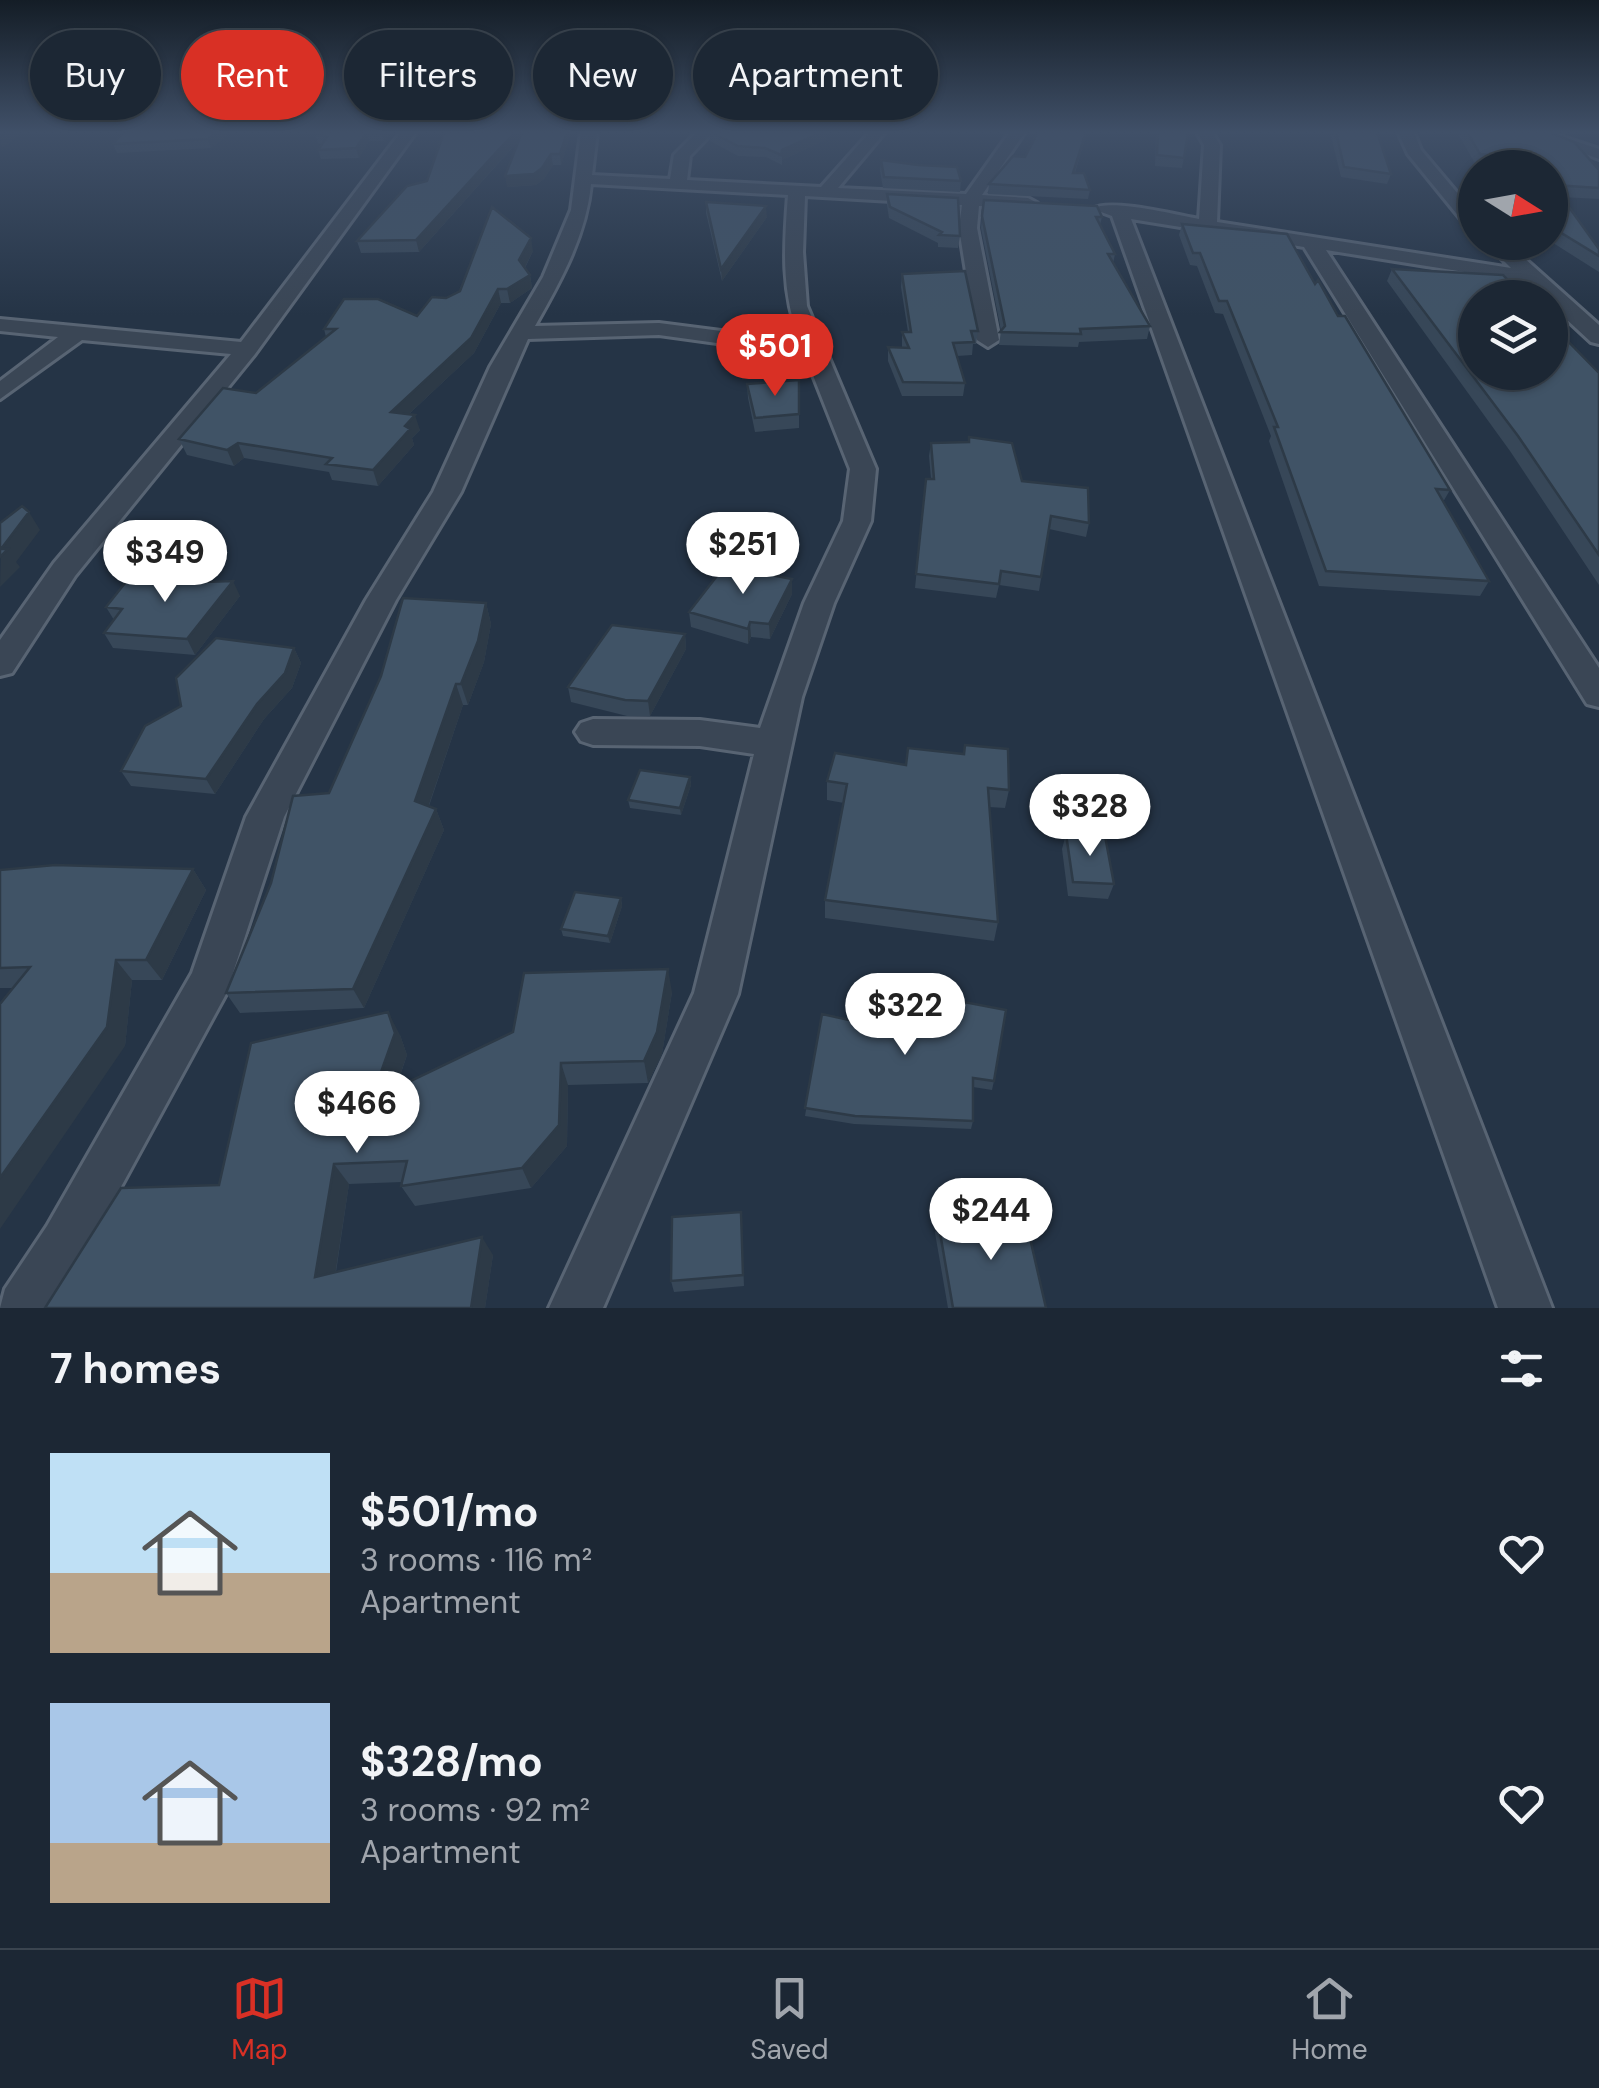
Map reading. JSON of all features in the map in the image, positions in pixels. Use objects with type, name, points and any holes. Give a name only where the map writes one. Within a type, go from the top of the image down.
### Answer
[{"type":"street","points":[[0,665],[64,570],[247,350],[364,193]]},
{"type":"street","points":[[24,1308],[65,1244],[211,980],[265,817],[381,600],[447,492],[501,367],[569,243],[580,193]]},
{"type":"street","points":[[576,1308],[716,994],[773,743],[819,603],[857,521],[862,469],[797,306],[792,252],[811,193]]},
{"type":"street","points":[[883,193],[1045,204]]},
{"type":"street","points":[[975,193],[968,228],[988,340]]},
{"type":"street","points":[[1208,223],[1210,193]]},
{"type":"street","points":[[1082,207],[1208,223],[1531,276]]},
{"type":"street","points":[[1119,210],[1526,1308]]},
{"type":"street","points":[[1310,242],[1372,331],[1599,695]]},
{"type":"street","points":[[1514,260],[1599,337]]},
{"type":"street","points":[[0,325],[247,350]]},
{"type":"street","points":[[523,332],[660,330],[814,349]]},
{"type":"street","points":[[0,392],[78,333]]},
{"type":"street","points":[[593,732],[700,733],[773,743]]},
{"type":"building","points":[[401,193],[459,193],[416,240],[357,241]]},
{"type":"building","points":[[887,194],[958,198],[960,236],[939,235],[942,232],[890,207]]},
{"type":"building","points":[[984,200],[1097,206],[1102,217],[1096,217],[1115,254],[1108,254],[1150,326],[1080,329],[1081,334],[1000,332],[1005,326],[982,216]]},
{"type":"building","points":[[706,202],[766,206],[721,269]]},
{"type":"building","points":[[1568,206],[1599,249],[1599,256],[1568,237]]},
{"type":"building","points":[[492,207],[531,238],[519,260],[530,275],[507,289],[498,289],[471,338],[391,412],[415,415],[405,426],[410,429],[373,470],[326,464],[332,458],[238,443],[227,450],[179,439],[223,388],[256,393],[336,329],[324,329],[344,299],[378,299],[417,316],[432,297],[446,298],[460,291]]},
{"type":"building","points":[[1182,224],[1287,234],[1315,284],[1318,280],[1338,316],[1345,316],[1450,490],[1436,489],[1489,581],[1326,571],[1274,427],[1278,427],[1227,301],[1219,301],[1200,253],[1193,253]]},
{"type":"building","points":[[1392,269],[1503,275],[1508,280],[1458,280],[1458,356]]},
{"type":"building","points":[[965,271],[978,331],[971,331],[974,342],[953,343],[965,383],[903,382],[888,347],[909,348],[902,332],[911,332],[902,274]]},
{"type":"building","points":[[1568,341],[1599,373],[1599,555],[1483,390],[1568,390]]},
{"type":"building","points":[[799,380],[799,414],[755,418],[747,384]]},
{"type":"building","points":[[969,437],[1012,443],[1022,481],[1088,488],[1089,523],[1051,516],[1041,577],[1001,571],[999,584],[916,574],[926,479],[934,479],[931,443],[969,442]]},
{"type":"building","points":[[22,506],[29,512],[1,549],[8,549],[0,557],[0,523]]},
{"type":"building","points":[[183,568],[198,570],[203,582],[233,581],[187,639],[104,633],[122,609],[106,607],[129,578],[153,581]]},
{"type":"building","points":[[776,570],[776,576],[792,579],[769,624],[750,622],[748,629],[689,612],[720,572]]},
{"type":"building","points":[[403,598],[486,603],[478,641],[461,684],[456,684],[415,801],[436,809],[353,989],[226,993],[271,883],[293,796],[329,793],[381,676]]},
{"type":"building","points":[[612,625],[685,634],[648,701],[568,687]]},
{"type":"building","points":[[216,638],[294,648],[285,673],[257,704],[206,779],[121,771],[145,726],[181,706],[176,678]]},
{"type":"building","points":[[965,745],[1008,749],[1009,790],[988,788],[998,922],[825,900],[847,784],[827,781],[835,753],[906,765],[908,748],[964,754]]},
{"type":"building","points":[[640,770],[690,777],[680,808],[628,800]]},
{"type":"building","points":[[1066,834],[1105,836],[1114,884],[1073,882]]},
{"type":"building","points":[[55,865],[193,869],[146,960],[116,960],[107,1027],[0,1178],[0,1004],[30,967],[0,968],[0,870]]},
{"type":"building","points":[[575,892],[621,898],[608,936],[561,929]]},
{"type":"building","points":[[668,969],[657,1032],[644,1061],[561,1063],[559,1125],[522,1168],[401,1186],[407,1161],[334,1164],[315,1277],[482,1237],[471,1308],[45,1308],[121,1188],[219,1185],[251,1043],[388,1012],[395,1033],[371,1100],[513,1032],[524,973]]},
{"type":"building","points":[[869,985],[943,1002],[943,998],[1006,1010],[994,1081],[973,1078],[973,1121],[855,1116],[805,1108],[822,1014],[858,1022]]},
{"type":"building","points":[[741,1212],[743,1275],[671,1281],[672,1217]]},
{"type":"building","points":[[1024,1212],[1046,1308],[953,1308],[938,1221]]}]
